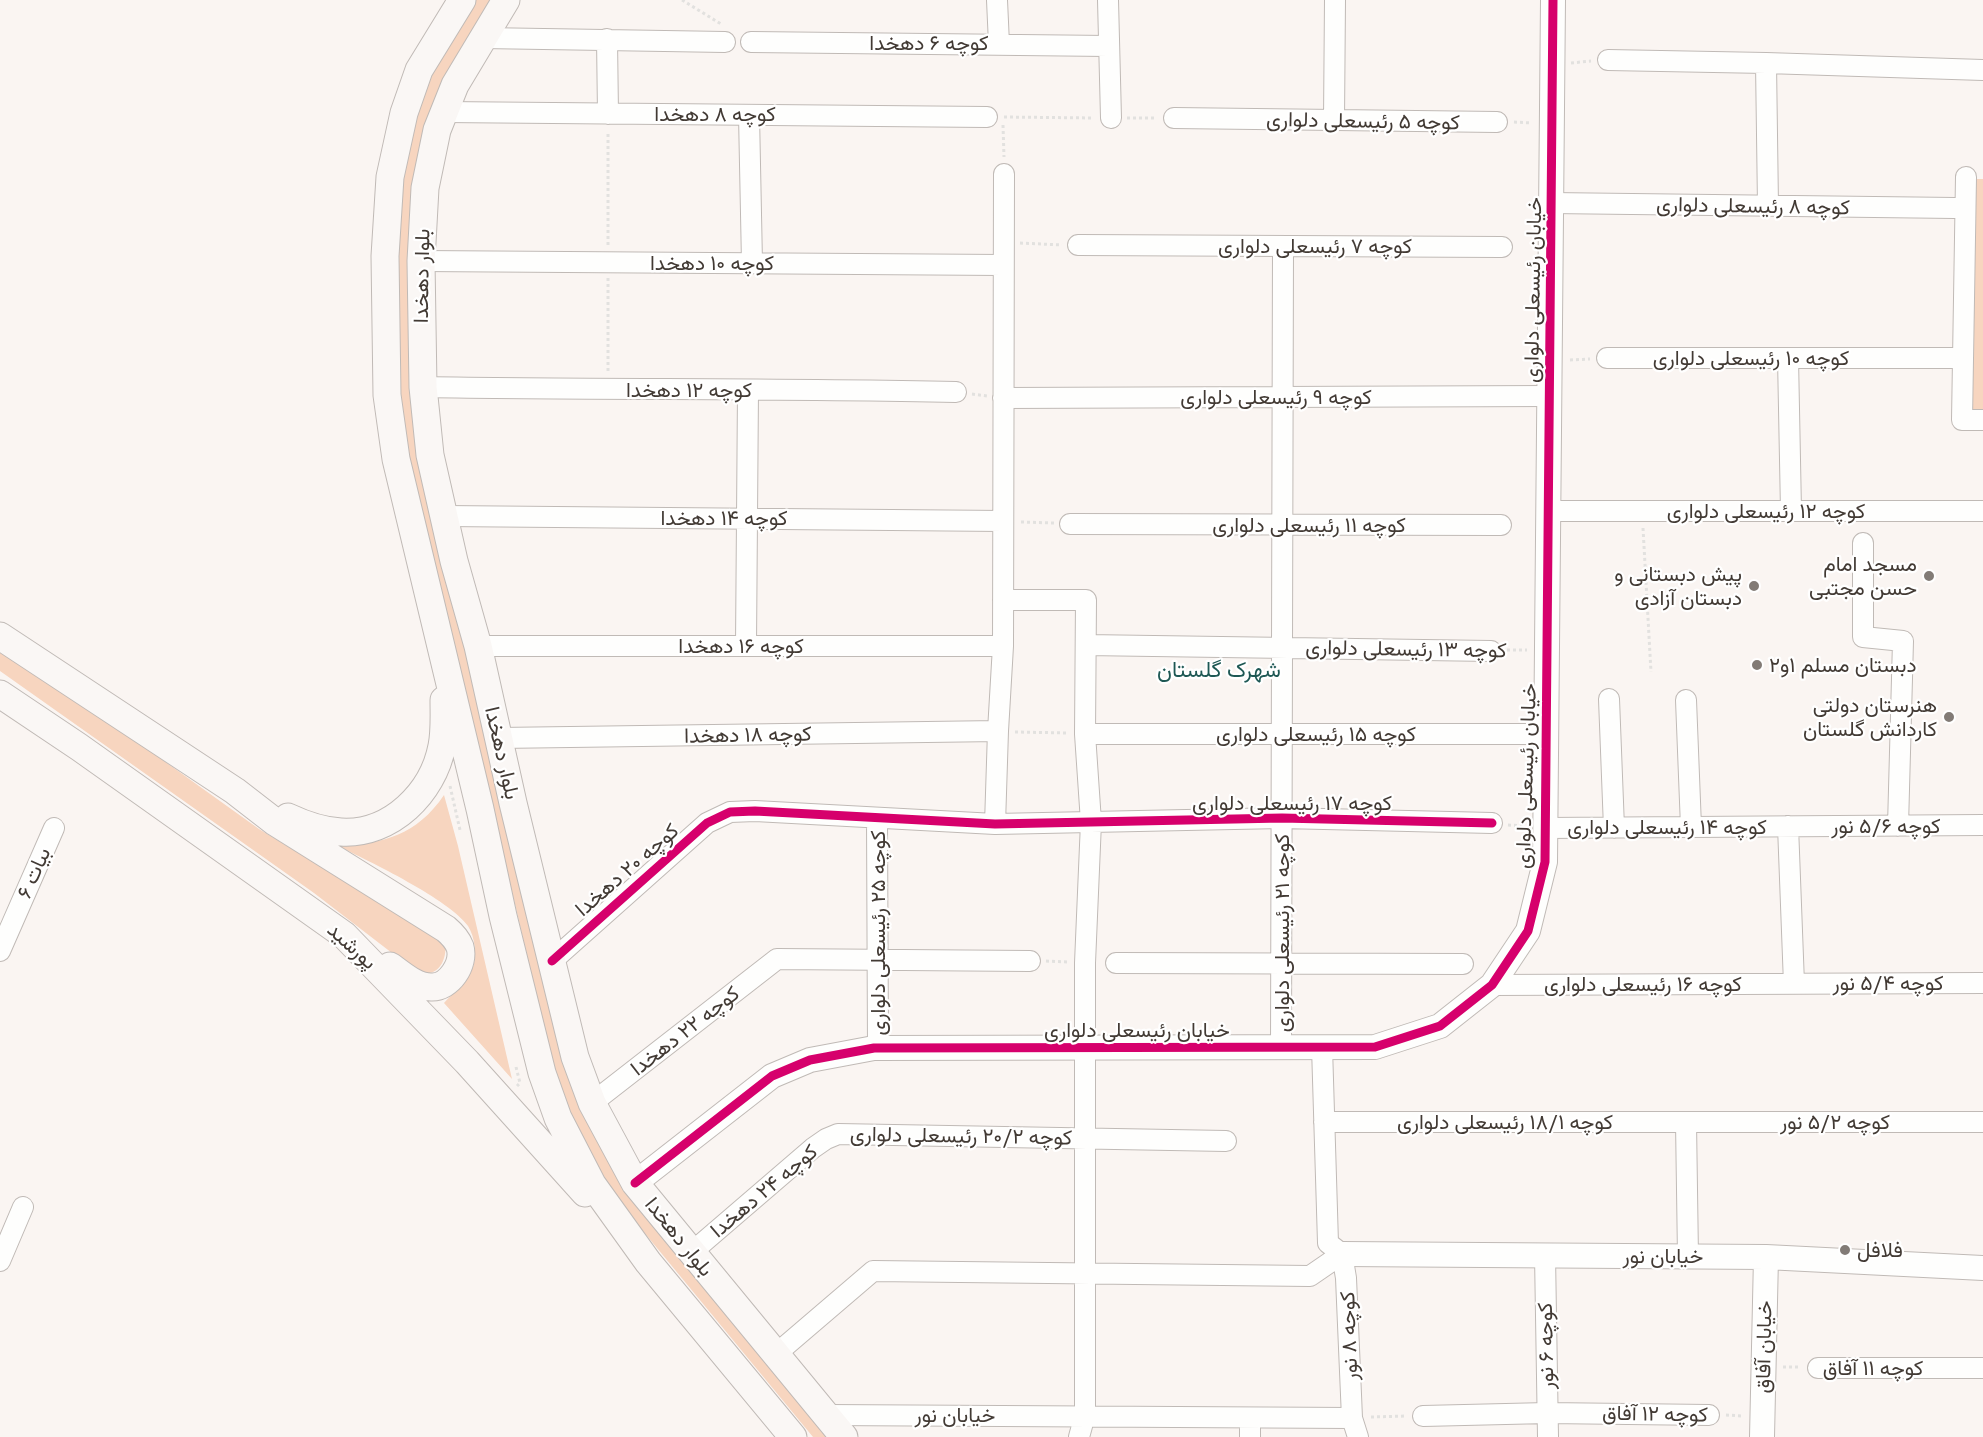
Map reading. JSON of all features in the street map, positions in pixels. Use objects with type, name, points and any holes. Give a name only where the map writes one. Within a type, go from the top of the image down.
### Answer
[{"type":"main road","name":"بلوار دهخدا","points":[[462,0],[419,70],[404,113],[390,177],[385,256],[387,395],[396,459],[503,916],[546,1084],[558,1118],[592,1184],[648,1262],[794,1437]]},
{"type":"main road","name":"بلوار دهخدا","points":[[506,0],[455,85],[437,130],[424,188],[421,261],[423,387],[430,455],[454,561],[478,645],[575,1057],[592,1103],[635,1183],[844,1437]]},
{"type":"main road","points":[[0,636],[236,791],[275,822],[446,929],[455,937],[461,955],[455,972],[447,982],[441,986],[431,987],[409,979],[344,935]]},
{"type":"main road","points":[[236,791],[305,825],[342,832],[371,827],[393,818],[411,806],[430,780],[442,747],[445,720],[440,642]]},
{"type":"main road","name":"پورشید","points":[[0,694],[79,747],[344,935],[467,1062],[648,1262]]},
{"type":"street","points":[[997,0],[999,44]]},
{"type":"street","points":[[1108,0],[1111,118]]},
{"type":"street","points":[[1334,120],[1335,0]]},
{"type":"street","name":"خیابان رئیسعلی دلواری","points":[[635,1183],[772,1076],[810,1060],[878,1048],[1375,1047],[1440,1026],[1492,985],[1528,931],[1545,862],[1553,0]]},
{"type":"street","points":[[483,38],[607,39],[723,33]]},
{"type":"street","points":[[607,39],[608,114]]},
{"type":"street","name":"کوچه ۶ دهخدا","points":[[751,42],[1108,46]]},
{"type":"street","points":[[1608,60],[1983,70]]},
{"type":"street","points":[[1766,63],[1768,206]]},
{"type":"street","name":"کوچه ۸ دهخدا","points":[[444,112],[995,117]]},
{"type":"street","points":[[748,115],[752,263]]},
{"type":"street","name":"کوچه ۵ رئیسعلی دلواری","points":[[1173,118],[1497,122]]},
{"type":"street","points":[[995,824],[1004,646],[1004,174]]},
{"type":"street","points":[[1966,177],[1962,420],[1983,420]]},
{"type":"street","name":"کوچه ۸ رئیسعلی دلواری","points":[[1551,203],[1955,208]]},
{"type":"street","name":"کوچه ۷ رئیسعلی دلواری","points":[[1078,245],[1502,247]]},
{"type":"street","name":"کوچه ۲۱ رئیسعلی دلواری","points":[[1281,1047],[1283,246]]},
{"type":"street","name":"کوچه ۱۰ دهخدا","points":[[421,261],[1004,265]]},
{"type":"street","name":"کوچه ۱۰ رئیسعلی دلواری","points":[[1607,358],[1953,358]]},
{"type":"street","points":[[1788,358],[1791,511]]},
{"type":"street","name":"کوچه ۱۲ دهخدا","points":[[423,387],[956,392]]},
{"type":"street","points":[[746,645],[748,390]]},
{"type":"street","name":"کوچه ۹ رئیسعلی دلواری","points":[[1003,398],[1550,396]]},
{"type":"street","name":"کوچه ۱۲ رئیسعلی دلواری","points":[[1548,511],[1983,511]]},
{"type":"street","name":"کوچه ۱۴ دهخدا","points":[[444,516],[1003,521]]},
{"type":"street","name":"کوچه ۱۱ رئیسعلی دلواری","points":[[1070,524],[1501,525]]},
{"type":"street","points":[[1863,543],[1863,637],[1903,640],[1898,826]]},
{"type":"street","points":[[1004,600],[1086,600],[1085,734],[1091,822],[1084,963],[1085,1415],[1079,1437]]},
{"type":"street","name":"کوچه ۱۶ دهخدا","points":[[478,645],[1004,646]]},
{"type":"street","name":"کوچه ۱۳ رئیسعلی دلواری","points":[[1086,645],[1491,651]]},
{"type":"street","points":[[1609,699],[1614,828]]},
{"type":"street","points":[[1686,700],[1691,827]]},
{"type":"street","name":"کوچه ۱۸ دهخدا","points":[[499,738],[998,731]]},
{"type":"street","name":"کوچه ۱۵ رئیسعلی دلواری","points":[[1085,734],[1546,734]]},
{"type":"street","name":"کوچه ۱۷ رئیسعلی دلواری","points":[[730,812],[755,811],[995,824],[1282,818],[1492,823]]},
{"type":"street","name":"کوچه ۲۰ دهخدا","points":[[552,961],[707,823],[730,812]]},
{"type":"street","name":"کوچه ۲۵ رئیسعلی دلواری","points":[[877,818],[878,1048]]},
{"type":"street","name":"کوچه ۵/۶ نور","points":[[1788,826],[1983,825]]},
{"type":"street","points":[[1788,826],[1794,984]]},
{"type":"street","name":"کوچه ۱۴ رئیسعلی دلواری","points":[[1545,828],[1788,826]]},
{"type":"street","name":"بیات ۶","points":[[0,951],[54,828]]},
{"type":"street","name":"کوچه ۲۲ دهخدا","points":[[592,1103],[777,959],[877,960]]},
{"type":"street","points":[[877,960],[1030,961]]},
{"type":"street","points":[[1116,963],[1463,964]]},
{"type":"street","name":"کوچه ۵/۴ نور","points":[[1794,984],[1983,983]]},
{"type":"street","name":"کوچه ۱۶ رئیسعلی دلواری","points":[[1492,985],[1794,984]]},
{"type":"street","points":[[776,1354],[873,1271],[1310,1276],[1342,1254],[1328,1243],[1322,1047]]},
{"type":"street","name":"کوچه ۱۸/۱ رئیسعلی دلواری","points":[[1324,1122],[1686,1122]]},
{"type":"street","points":[[1686,1122],[1688,1257]]},
{"type":"street","name":"کوچه ۵/۲ نور","points":[[1686,1122],[1983,1122]]},
{"type":"street","name":"کوچه ۲۰/۲ رئیسعلی دلواری","points":[[838,1134],[1226,1141]]},
{"type":"street","name":"کوچه ۲۴ دهخدا","points":[[692,1252],[813,1148],[838,1134]]},
{"type":"street","points":[[0,1261],[23,1207]]},
{"type":"street","name":"خیابان نور","points":[[1342,1254],[1766,1257],[1983,1268]]},
{"type":"street","name":"کوچه ۸ نور","points":[[1342,1254],[1346,1278],[1355,1428]]},
{"type":"street","name":"کوچه ۶ نور","points":[[1545,1256],[1548,1437]]},
{"type":"street","name":"خیابان آفاق","points":[[1762,1427],[1766,1257]]},
{"type":"street","name":"کوچه ۱۱ آفاق","points":[[1818,1368],[1983,1368]]},
{"type":"street","name":"کوچه ۱۲ آفاق","points":[[1423,1416],[1547,1413],[1709,1415]]},
{"type":"street","name":"خیابان نور","points":[[825,1415],[1085,1415],[1250,1427],[1355,1428]]},
{"type":"path","points":[[682,0],[723,33]]},
{"type":"path","points":[[1553,64],[1608,60]]},
{"type":"path","points":[[608,114],[609,390]]},
{"type":"path","points":[[1004,174],[995,117],[1173,118]]},
{"type":"path","points":[[1497,122],[1552,123]]},
{"type":"path","points":[[1004,242],[1078,245]]},
{"type":"path","points":[[1550,361],[1607,358]]},
{"type":"path","points":[[956,392],[1003,398]]},
{"type":"path","points":[[1642,511],[1651,672]]},
{"type":"path","points":[[1003,521],[1070,524]]},
{"type":"path","points":[[998,731],[1085,734]]},
{"type":"path","points":[[1492,823],[1545,828]]},
{"type":"path","points":[[1030,961],[1084,963]]},
{"type":"path","points":[[1355,1428],[1423,1416]]},
{"type":"shaded area","points":[[473,0],[493,0],[466,47],[411,306],[582,1106],[831,1437],[813,1437],[603,1180],[574,1125],[552,1061],[401,421],[398,319],[400,190],[413,127],[430,79],[443,51]]},
{"type":"shaded area","points":[[1972,179],[1983,179],[1983,413],[1972,413]]},
{"type":"shaded area","points":[[0,646],[259,829],[445,942],[445,955],[440,966],[431,973],[413,969],[314,893],[0,671]]},
{"type":"shaded area","points":[[444,795],[512,1079],[444,1003],[464,982],[473,967],[475,946],[468,926],[459,916],[427,893],[338,846],[370,843],[398,835],[422,820]]},
{"type":"cycle path","points":[[635,1183],[772,1076],[810,1060],[874,1048],[1375,1047],[1440,1026],[1492,985],[1528,931],[1545,862],[1553,0]]},
{"type":"cycle path","points":[[552,961],[707,823],[730,812],[755,811],[995,824],[1282,818],[1492,823]]},
{"type":"place","name":"مسجد امام حسن مجتبی","points":[[1929,576]]},
{"type":"place","name":"پیش دبستانی و دبستان آزادی","points":[[1754,586]]},
{"type":"place","name":"دبستان مسلم ۱و۲","points":[[1757,665]]},
{"type":"place","name":"هنرستان دولتی کاردانش گلستان","points":[[1949,717]]},
{"type":"place","name":"فلافل","points":[[1845,1250]]},
{"type":"district","name":"شهرک گلستان","points":[[1219,670]]}]
